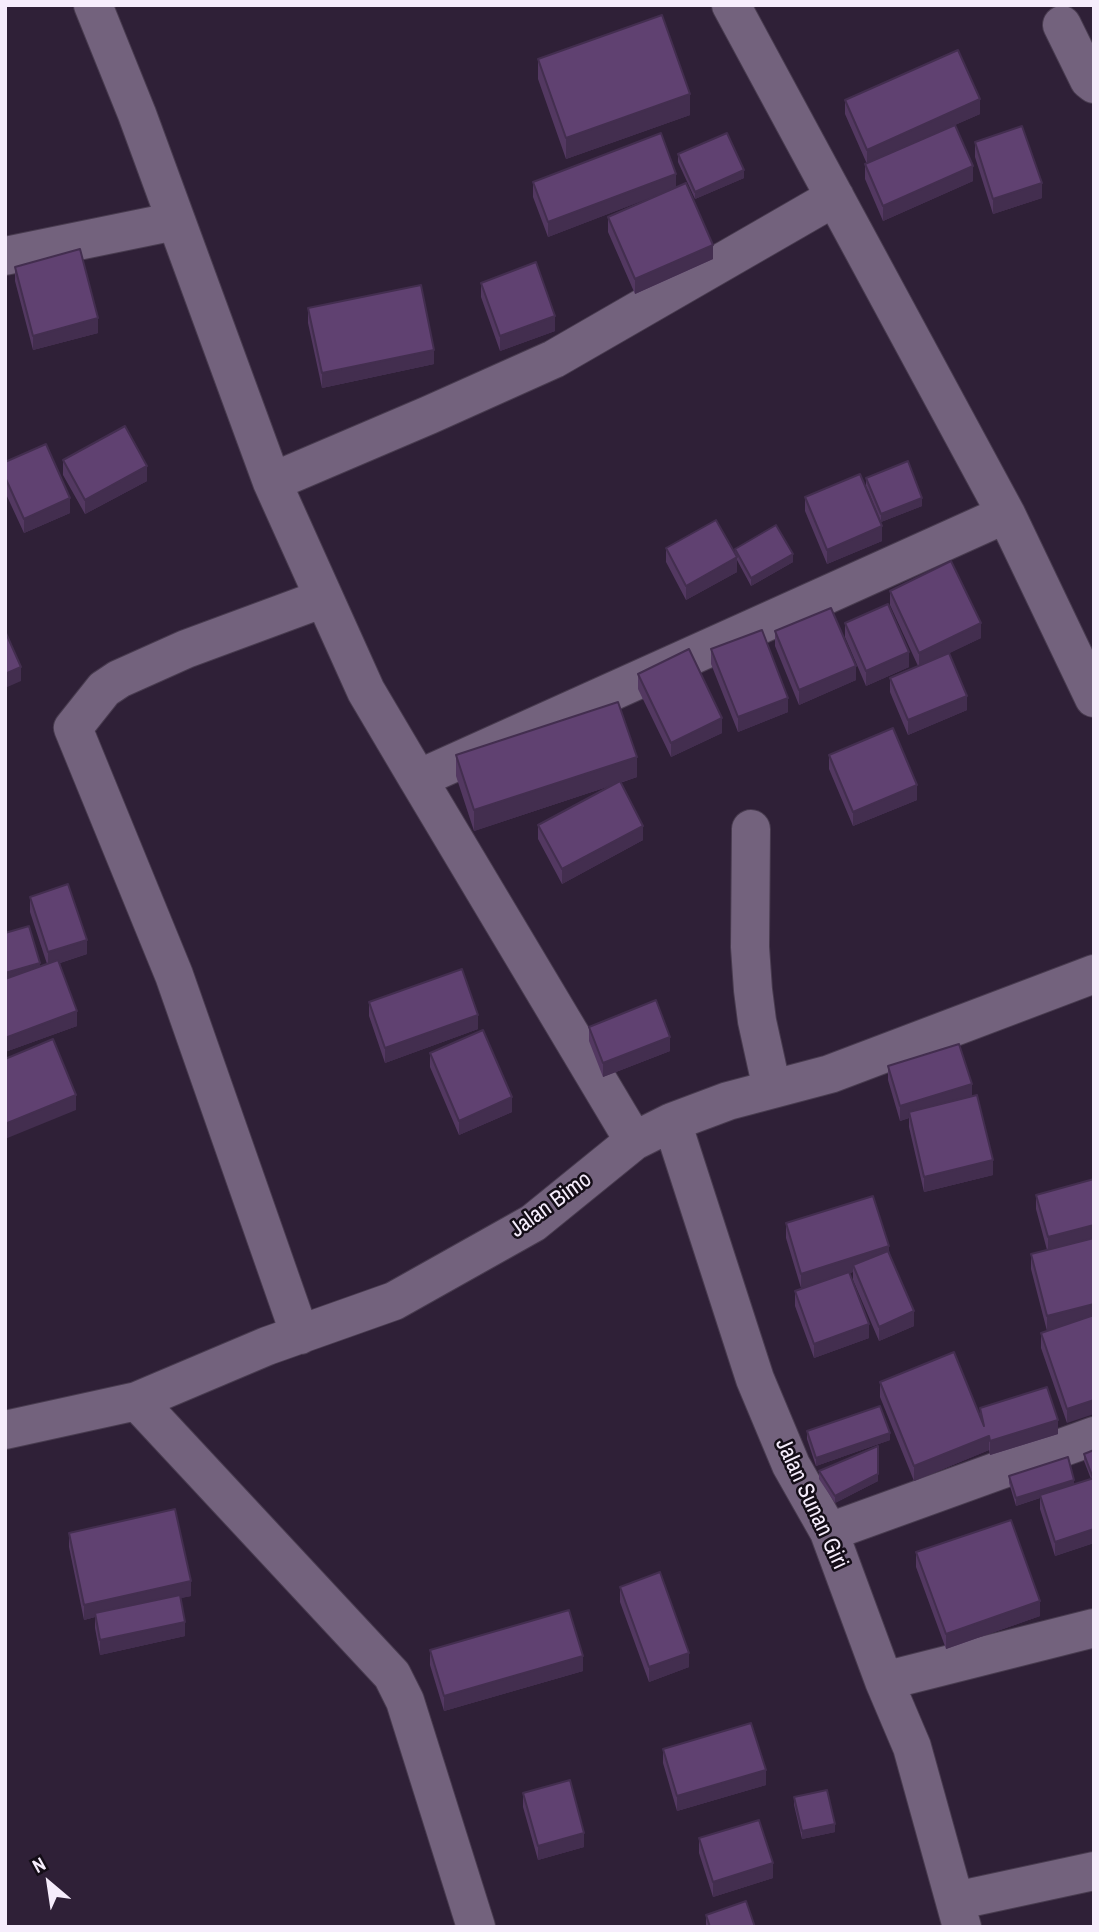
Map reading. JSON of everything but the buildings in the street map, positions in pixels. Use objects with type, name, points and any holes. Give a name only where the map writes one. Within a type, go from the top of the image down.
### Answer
[{"type":"street","points":[[93,5],[272,482],[366,691],[634,1141]]},
{"type":"street","points":[[731,5],[1006,514],[1094,698]]},
{"type":"street","points":[[1062,25],[1089,80],[1094,84]]},
{"type":"street","points":[[272,482],[554,359],[835,197]]},
{"type":"street","points":[[5,256],[176,221]]},
{"type":"street","points":[[418,779],[1006,514]]},
{"type":"street","points":[[300,1335],[174,975],[72,728],[104,689],[119,679],[186,649],[324,598]]},
{"type":"street","points":[[751,829],[750,935],[753,990],[772,1089]]},
{"type":"street","name":"Jalan Bimo","points":[[5,1430],[137,1401],[267,1346],[394,1301],[533,1223],[634,1141],[672,1122],[728,1101],[830,1073],[1094,974]]},
{"type":"street","name":"Jalan Sunan Giri","points":[[672,1122],[755,1379],[791,1465],[829,1532],[884,1681],[912,1747],[958,1914]]},
{"type":"street","points":[[137,1401],[393,1675],[405,1701],[476,1927]]},
{"type":"street","points":[[829,1532],[1094,1436]]},
{"type":"street","points":[[884,1681],[1094,1628]]},
{"type":"street","points":[[958,1914],[1094,1871]]}]
